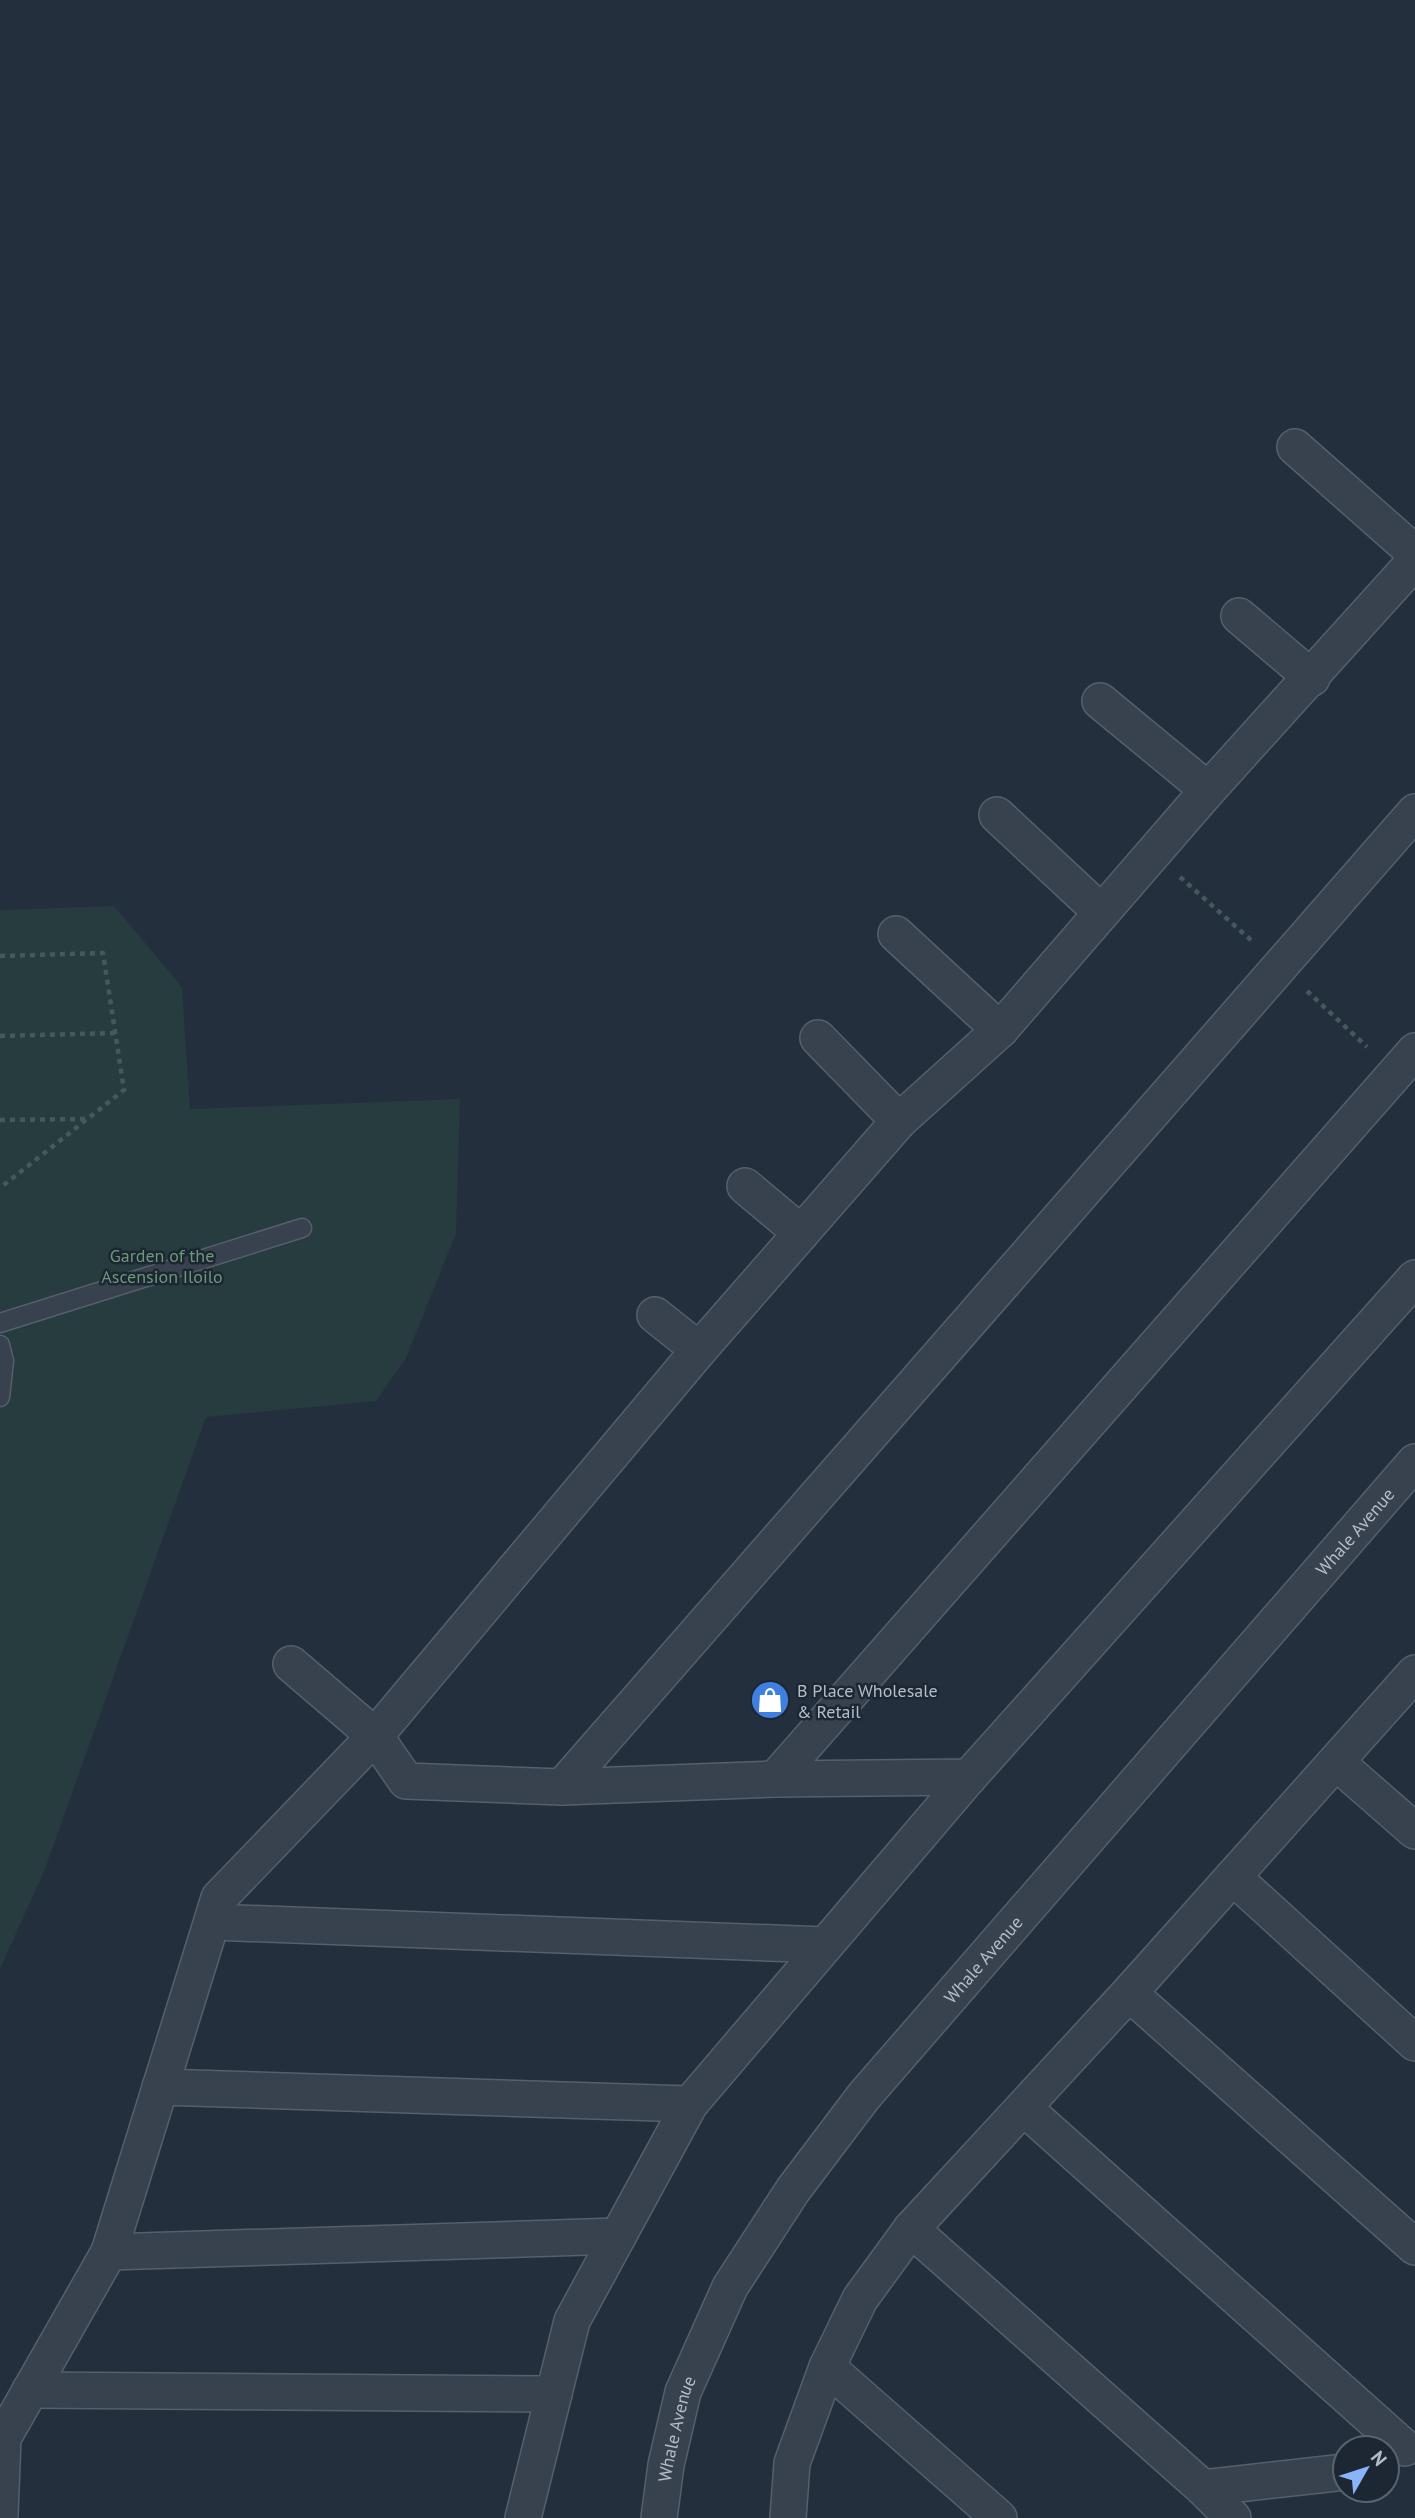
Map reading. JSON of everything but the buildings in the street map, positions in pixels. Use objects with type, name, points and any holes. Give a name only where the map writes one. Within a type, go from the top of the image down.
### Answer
[{"type":"street","points":[[1295,447],[1415,553]]},
{"type":"street","points":[[0,2514],[3,2438],[108,2252],[219,1898],[375,1737],[699,1350],[899,1121],[1000,1030],[1208,790],[1415,561]]},
{"type":"street","points":[[1239,616],[1311,678]]},
{"type":"street","points":[[1100,701],[1208,790]]},
{"type":"street","points":[[562,1787],[1415,812]]},
{"type":"street","points":[[996,815],[1101,912]]},
{"type":"street","points":[[896,934],[1000,1030]]},
{"type":"street","points":[[818,1038],[899,1121]]},
{"type":"street","points":[[775,1779],[1415,1051]]},
{"type":"street","points":[[745,1186],[801,1233]]},
{"type":"street","points":[[523,2518],[572,2321],[690,2104],[969,1777],[1415,1278]]},
{"type":"street","points":[[655,1315],[699,1350]]},
{"type":"street","name":"Whale Avenue","points":[[659,2518],[666,2465],[682,2392],[730,2287],[793,2190],[864,2096],[1415,1462]]},
{"type":"street","points":[[291,1664],[375,1737],[406,1782],[562,1787],[775,1779],[969,1777]]},
{"type":"street","points":[[788,2518],[792,2463],[827,2367],[860,2299],[911,2229],[1129,1993],[1415,1673]]},
{"type":"street","points":[[1336,1762],[1415,1831]]},
{"type":"street","points":[[1233,1877],[1415,2043]]},
{"type":"street","points":[[212,1922],[825,1945]]},
{"type":"street","points":[[1129,1993],[1415,2246]]},
{"type":"street","points":[[160,2087],[690,2104]]},
{"type":"street","points":[[1024,2108],[1402,2447]]},
{"type":"street","points":[[911,2229],[1203,2488],[1233,2518]]},
{"type":"street","points":[[108,2252],[618,2236]]},
{"type":"street","points":[[827,2367],[999,2518]]},
{"type":"street","points":[[30,2389],[554,2394]]},
{"type":"street","points":[[1203,2488],[1331,2474]]},
{"type":"lane","points":[[0,1324],[302,1228]]},
{"type":"lane","points":[[0,1345],[4,1362],[0,1397]]},
{"type":"path","points":[[0,956],[103,953],[124,1090],[0,1188]]},
{"type":"path","points":[[0,1036],[115,1033]]},
{"type":"path","points":[[0,1120],[87,1119]]},
{"type":"green space","name":"Garden of the Ascension Iloilo","points":[[114,906],[182,987],[190,1109],[460,1099],[456,1233],[406,1358],[376,1401],[206,1417],[45,1869],[0,1969],[0,910]]},
{"type":"place","name":"B Place Wholesale & Retail","points":[[770,1700]]}]
